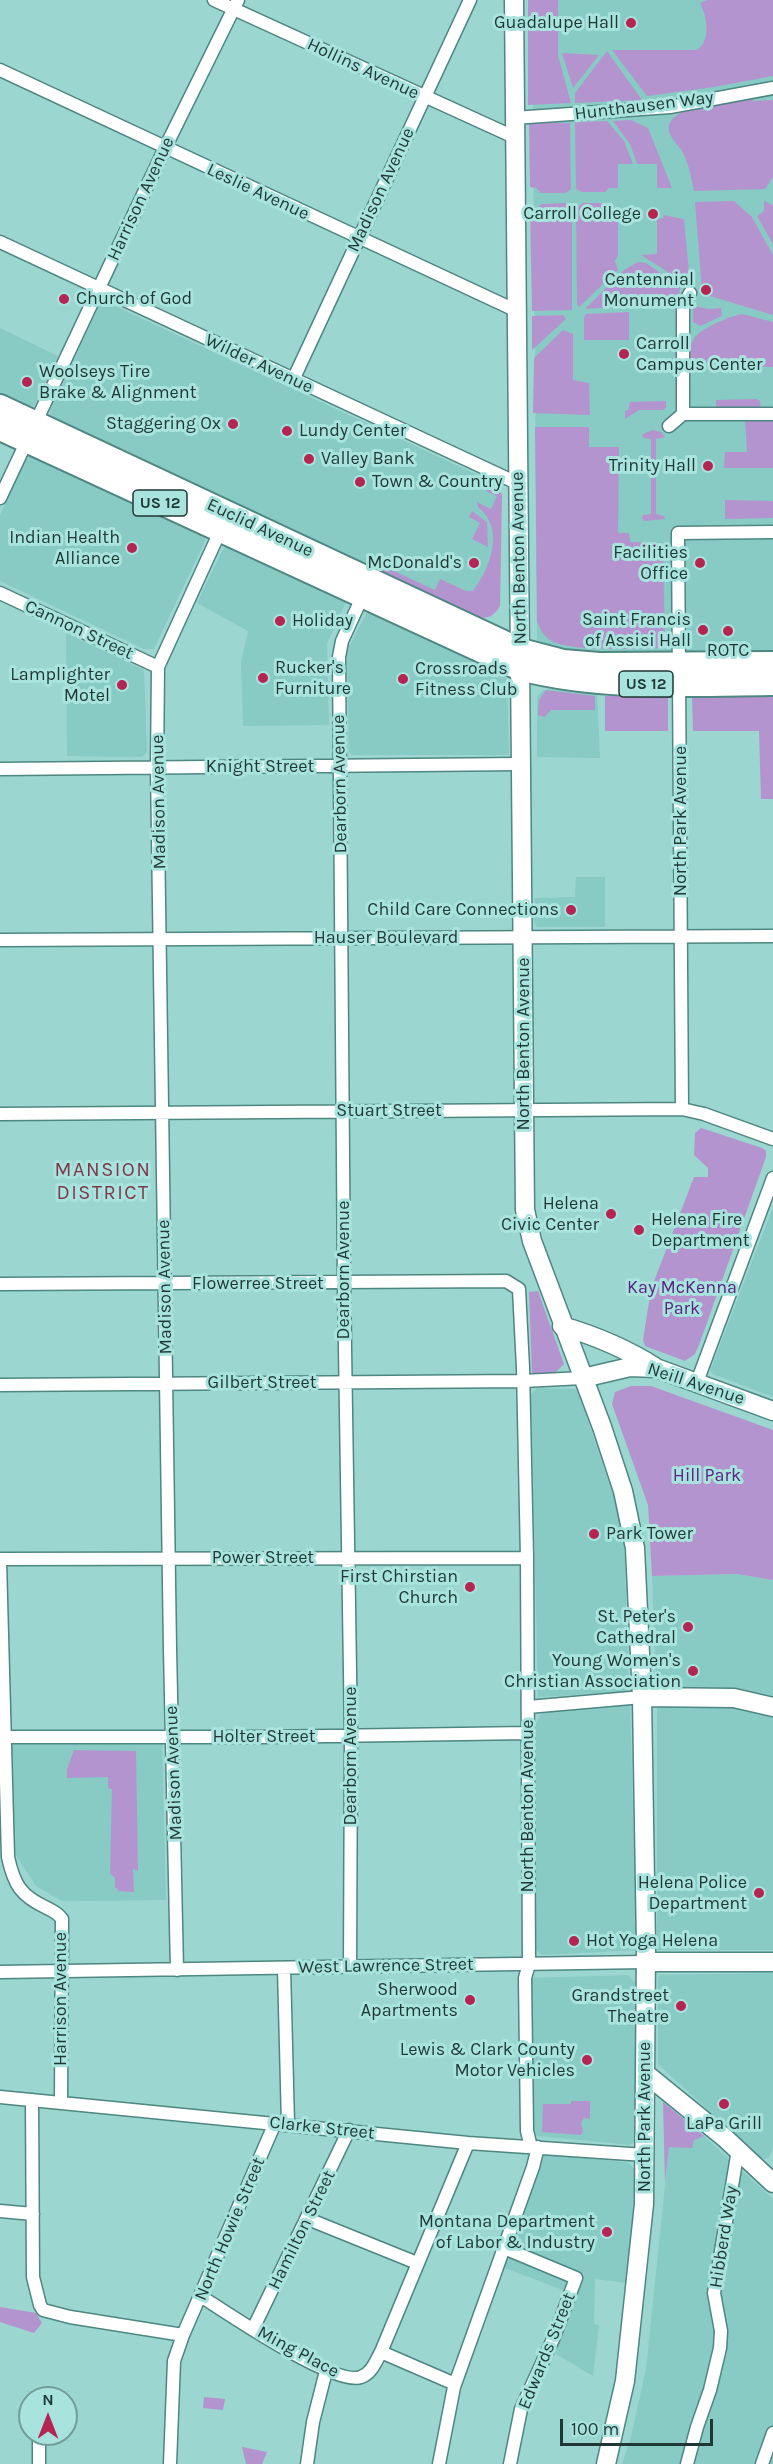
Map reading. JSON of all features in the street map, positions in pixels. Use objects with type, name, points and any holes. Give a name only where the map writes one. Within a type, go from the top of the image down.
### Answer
[{"type":"highway","name":"Euclid Avenue","points":[[0,406],[31,432],[520,659]]},
{"type":"highway","name":"Euclid Avenue","points":[[0,429],[31,432]]},
{"type":"highway","name":"US 12","points":[[520,659],[773,684]]},
{"type":"highway","name":"US 12","points":[[679,674],[773,663]]},
{"type":"main road","name":"North Benton Avenue","points":[[514,0],[524,1191],[528,1227],[562,1326]]},
{"type":"main road","points":[[562,1326],[611,1342],[656,1368]]},
{"type":"main road","name":"North Park Avenue","points":[[562,1326],[623,1491],[635,1548],[642,1697],[646,2074],[644,2204],[632,2336],[619,2413],[606,2464]]},
{"type":"main road","name":"Neill Avenue","points":[[583,1378],[630,1367],[656,1368],[773,1411]]},
{"type":"main road","points":[[642,1697],[734,1698],[773,1707]]},
{"type":"main road","name":"West Lawrence Street","points":[[645,1962],[773,1962]]},
{"type":"main road","points":[[646,2074],[738,2150],[773,2183]]},
{"type":"street","name":"Hollins Avenue","points":[[214,0],[235,5],[424,98],[514,137]]},
{"type":"street","name":"Madison Avenue","points":[[292,380],[470,0]]},
{"type":"street","name":"Harrison Avenue","points":[[0,498],[235,5]]},
{"type":"street","name":"Leslie Avenue","points":[[0,70],[517,311]]},
{"type":"street","name":"Hunthausen Way","points":[[514,118],[670,107],[773,88]]},
{"type":"street","name":"Wilder Avenue","points":[[0,242],[519,484]]},
{"type":"street","points":[[683,414],[683,306],[690,293]]},
{"type":"street","points":[[669,426],[683,414],[773,414]]},
{"type":"street","name":"Madison Avenue","points":[[177,1970],[157,767],[158,667],[225,522]]},
{"type":"street","name":"North Park Avenue","points":[[682,1109],[678,533],[773,532]]},
{"type":"street","name":"Dearborn Avenue","points":[[350,1966],[351,1736],[345,1383],[339,657],[342,641],[366,588]]},
{"type":"street","name":"Cannon Street","points":[[0,593],[158,667]]},
{"type":"street","name":"Knight Street","points":[[0,768],[520,764]]},
{"type":"street","name":"Hauser Boulevard","points":[[0,940],[773,936]]},
{"type":"street","name":"Stuart Street","points":[[0,1114],[682,1109],[704,1114],[773,1139]]},
{"type":"street","points":[[697,1382],[773,1178]]},
{"type":"street","name":"Flowerree Street","points":[[0,1284],[506,1281],[515,1285]]},
{"type":"street","name":"North Benton Avenue","points":[[439,2464],[455,2384],[504,2248],[534,2147],[527,2131],[525,1978],[529,1964],[527,1558],[521,1294],[515,1285]]},
{"type":"street","points":[[523,1381],[583,1378]]},
{"type":"street","name":"Gilbert Street","points":[[0,1385],[523,1381]]},
{"type":"street","name":"Power Street","points":[[0,1560],[527,1558]]},
{"type":"street","name":"Harrison Avenue","points":[[0,1560],[2,1737],[8,1857],[10,1870],[27,1898],[59,1914],[62,1919],[61,2102]]},
{"type":"street","points":[[528,1707],[642,1697]]},
{"type":"street","name":"Holter Street","points":[[2,1737],[528,1733]]},
{"type":"street","name":"West Lawrence Street","points":[[0,1972],[645,1962]]},
{"type":"street","points":[[284,1968],[288,2124]]},
{"type":"street","name":"Clarke Street","points":[[0,2097],[468,2143],[645,2155]]},
{"type":"street","points":[[32,2100],[33,2277],[43,2310],[70,2317],[183,2335]]},
{"type":"street","name":"North Howie Street","points":[[170,2464],[174,2361],[183,2335],[202,2297],[275,2123]]},
{"type":"street","name":"Hamilton Street","points":[[253,2329],[349,2130]]},
{"type":"street","points":[[455,2384],[381,2352],[468,2143]]},
{"type":"street","name":"Hibberd Way","points":[[687,2464],[697,2427],[711,2390],[720,2348],[721,2331],[714,2293],[738,2150]]},
{"type":"street","points":[[0,2211],[33,2214]]},
{"type":"street","points":[[308,2219],[417,2263]]},
{"type":"street","name":"Edwards Street","points":[[504,2248],[576,2278],[554,2337],[521,2409],[510,2464]]},
{"type":"street","name":"Ming Place","points":[[202,2297],[326,2371],[346,2378],[360,2378],[369,2373],[381,2352]]},
{"type":"street","points":[[307,2464],[313,2422],[326,2371]]},
{"type":"street","points":[[762,2464],[773,2433]]},
{"type":"street","points":[[39,2446],[39,2464]]},
{"type":"shaded area","name":"Carroll College","points":[[532,0],[773,0],[773,651],[605,651],[565,649],[537,641]]},
{"type":"shaded area","points":[[102,300],[501,486],[500,606],[491,617],[473,617],[51,417],[50,411]]},
{"type":"shaded area","points":[[0,328],[58,356],[34,406],[27,407],[0,394]]},
{"type":"shaded area","points":[[34,455],[205,535],[205,541],[154,649],[144,649],[0,581],[0,515],[25,461],[29,456]]},
{"type":"shaded area","points":[[224,547],[346,602],[327,643],[329,725],[243,726],[241,662],[248,631],[197,603]]},
{"type":"shaded area","points":[[367,612],[504,674],[507,679],[509,755],[352,755],[349,752],[347,651]]},
{"type":"shaded area","points":[[66,633],[144,670],[147,751],[141,757],[67,756]]},
{"type":"shaded area","points":[[543,690],[597,694],[600,758],[537,757],[537,697]]},
{"type":"shaded area","points":[[576,877],[605,877],[605,927],[537,927],[534,921],[535,898],[575,897]]},
{"type":"shaded area","points":[[773,1207],[773,1397],[710,1371]]},
{"type":"shaded area","points":[[537,1388],[578,1391],[619,1513],[624,1534],[629,1689],[626,1692],[538,1697],[531,1394]]},
{"type":"shaded area","points":[[737,1574],[773,1580],[773,1698],[718,1688],[659,1689],[656,1686],[652,1576]]},
{"type":"shaded area","points":[[657,1704],[726,1705],[773,1715],[773,1950],[657,1950]]},
{"type":"shaded area","points":[[630,1705],[637,1950],[542,1955],[536,1950],[535,1725],[541,1714],[548,1710]]},
{"type":"shaded area","points":[[11,1744],[162,1744],[166,1900],[62,1901],[36,1886],[17,1857],[14,1847]]},
{"type":"shaded area","points":[[773,1973],[773,2143],[769,2157],[765,2159],[760,2158],[658,2064],[658,1978],[660,1975]]},
{"type":"shaded area","points":[[628,1975],[635,1983],[638,2137],[630,2145],[537,2136],[533,2131],[532,1978]]},
{"type":"shaded area","points":[[704,2136],[773,2199],[773,2464],[622,2464],[630,2441],[646,2369],[669,2147]]},
{"type":"shaded area","points":[[547,2154],[625,2162],[636,2171],[627,2283],[595,2279],[594,2324],[599,2325],[593,2376],[556,2354],[564,2324],[554,2318],[563,2290],[502,2267],[542,2156]]},
{"type":"green space","points":[[528,0],[558,0],[558,55],[571,103],[528,105]]},
{"type":"green space","points":[[707,0],[773,0],[773,76],[647,96],[612,50],[696,50],[701,46],[706,35],[705,15],[700,3]]},
{"type":"green space","points":[[607,51],[642,100],[575,103],[575,93]]},
{"type":"green space","points":[[562,53],[599,55],[573,88]]},
{"type":"green space","points":[[752,97],[753,101],[773,100],[773,177],[765,189],[694,191],[686,160],[671,136],[669,126],[675,117],[699,106]]},
{"type":"green space","points":[[631,120],[648,128],[672,188],[657,188],[657,164],[637,164],[630,144],[613,121]]},
{"type":"green space","points":[[607,121],[624,141],[633,164],[618,164],[618,188],[609,188],[605,192],[582,192],[576,189],[575,122]]},
{"type":"green space","points":[[529,123],[570,123],[571,189],[566,193],[541,193],[536,188],[530,187]]},
{"type":"green space","points":[[734,201],[752,217],[773,255],[773,315],[710,296],[702,291],[695,202]]},
{"type":"green space","points":[[764,201],[773,205],[773,244],[757,216],[764,211]]},
{"type":"green space","points":[[566,203],[572,208],[572,310],[532,311],[530,210],[538,208],[541,204]]},
{"type":"green space","points":[[583,203],[605,203],[608,207],[618,208],[618,255],[615,261],[618,270],[579,307],[577,304],[576,208]]},
{"type":"green space","points":[[663,215],[684,219],[689,276],[681,280],[641,255],[657,254],[657,219],[664,218]]},
{"type":"green space","points":[[638,262],[646,263],[680,286],[676,303],[585,309],[624,270]]},
{"type":"green space","points":[[693,306],[709,309],[721,308],[722,316],[700,326],[693,322]]},
{"type":"green space","points":[[629,312],[629,340],[584,340],[586,314]]},
{"type":"green space","points":[[742,314],[773,322],[773,367],[687,363],[686,349],[698,334],[718,322]]},
{"type":"green space","points":[[563,315],[566,319],[532,350],[532,316]]},
{"type":"green space","points":[[563,330],[573,334],[573,380],[589,383],[590,415],[533,413],[534,358]]},
{"type":"green space","points":[[757,399],[760,401],[761,410],[716,410],[716,400]]},
{"type":"green space","points":[[666,401],[666,408],[663,410],[639,410],[625,419],[625,411],[628,410],[630,402]]},
{"type":"green space","points":[[745,419],[773,419],[773,468],[724,468],[725,452],[747,452]]},
{"type":"green space","points":[[535,427],[589,427],[589,447],[619,447],[618,533],[629,533],[630,542],[663,543],[665,648],[573,647],[550,640],[542,632],[537,621]]},
{"type":"green space","points":[[652,430],[661,432],[665,437],[656,439],[656,514],[664,516],[665,519],[644,521],[643,515],[651,514],[651,439],[644,438],[642,435]]},
{"type":"green space","points":[[466,474],[500,491],[502,495],[500,606],[495,613],[485,618],[473,617],[382,573],[385,565],[396,562],[394,571],[435,590],[440,579],[466,591],[473,591],[490,559],[493,536],[491,526],[477,502],[491,509],[497,496],[468,482]]},
{"type":"green space","points":[[725,500],[773,501],[773,518],[725,519]]},
{"type":"green space","points":[[472,511],[487,522],[488,547],[472,539],[480,523],[469,517]]},
{"type":"green space","points":[[546,690],[595,696],[595,710],[551,710],[545,717],[538,715],[539,700]]},
{"type":"green space","points":[[605,696],[668,696],[668,731],[605,731]]},
{"type":"green space","points":[[773,696],[773,799],[761,799],[759,731],[693,731],[692,697]]},
{"type":"green space","name":"Kay McKenna Park","points":[[701,1128],[762,1148],[766,1151],[766,1157],[699,1345],[695,1354],[685,1361],[645,1346],[643,1340],[651,1289],[694,1177],[708,1177],[708,1168],[694,1155],[695,1133]]},
{"type":"green space","points":[[538,1291],[564,1364],[555,1373],[532,1373],[529,1292]]},
{"type":"green space","name":"Hill Park","points":[[631,1386],[651,1386],[773,1430],[773,1580],[737,1574],[652,1576],[648,1505],[612,1404],[615,1392]]},
{"type":"green space","points":[[74,1750],[136,1751],[138,1871],[133,1869],[134,1892],[119,1891],[115,1887],[115,1878],[110,1873],[112,1789],[108,1788],[108,1777],[67,1778],[67,1769]]},
{"type":"green space","points":[[571,2101],[590,2101],[590,2119],[584,2118],[581,2123],[583,2131],[581,2135],[542,2132],[543,2104],[571,2104]]},
{"type":"green space","points":[[663,2102],[704,2136],[694,2140],[692,2148],[669,2147],[665,2182]]},
{"type":"green space","points":[[0,2307],[36,2313],[42,2323],[34,2333],[0,2322]]},
{"type":"green space","points":[[204,2397],[225,2399],[223,2410],[203,2408]]},
{"type":"green space","points":[[242,2447],[267,2452],[262,2464],[246,2464]]},
{"type":"place","name":"Guadalupe Hall","points":[[631,23]]},
{"type":"place","name":"Carroll College","points":[[653,214]]},
{"type":"place","name":"Centennial Monument","points":[[706,290]]},
{"type":"place","name":"Church of God","points":[[64,299]]},
{"type":"place","name":"Carroll Campus Center","points":[[624,354]]},
{"type":"place","name":"Woolseys Tire Brake & Alignment","points":[[27,382]]},
{"type":"place","name":"Staggering Ox","points":[[233,424]]},
{"type":"place","name":"Lundy Center","points":[[287,431]]},
{"type":"place","name":"Valley Bank","points":[[309,459]]},
{"type":"place","name":"Trinity Hall","points":[[708,466]]},
{"type":"place","name":"Town & Country","points":[[360,482]]},
{"type":"place","name":"Indian Health Alliance","points":[[132,548]]},
{"type":"place","name":"McDonald's","points":[[474,563]]},
{"type":"place","name":"Facilities Office","points":[[700,563]]},
{"type":"place","name":"Holiday","points":[[280,621]]},
{"type":"place","name":"Saint Francis of Assisi Hall","points":[[703,630]]},
{"type":"place","name":"ROTC","points":[[728,631]]},
{"type":"place","name":"Rucker's Furniture","points":[[263,678]]},
{"type":"place","name":"Crossroads Fitness Club","points":[[403,679]]},
{"type":"place","name":"Lamplighter Motel","points":[[122,685]]},
{"type":"place","name":"Child Care Connections","points":[[571,910]]},
{"type":"place","name":"Helena Civic Center","points":[[611,1214]]},
{"type":"place","name":"Helena Fire Department","points":[[639,1230]]},
{"type":"place","name":"Park Tower","points":[[594,1534]]},
{"type":"place","name":"First Chirstian Church","points":[[470,1587]]},
{"type":"place","name":"St. Peter's Cathedral","points":[[688,1627]]},
{"type":"place","name":"Young Women's Christian Association","points":[[693,1671]]},
{"type":"place","name":"Helena Police Department","points":[[759,1893]]},
{"type":"place","name":"Hot Yoga Helena","points":[[574,1941]]},
{"type":"place","name":"Sherwood Apartments","points":[[470,2000]]},
{"type":"place","name":"Grandstreet Theatre","points":[[681,2006]]},
{"type":"place","name":"Lewis & Clark County Motor Vehicles","points":[[587,2060]]},
{"type":"place","name":"LaPa Grill","points":[[724,2104]]},
{"type":"place","name":"Montana Department of Labor & Industry","points":[[607,2232]]},
{"type":"district","name":"MANSION DISTRICT","points":[[103,1182]]}]
